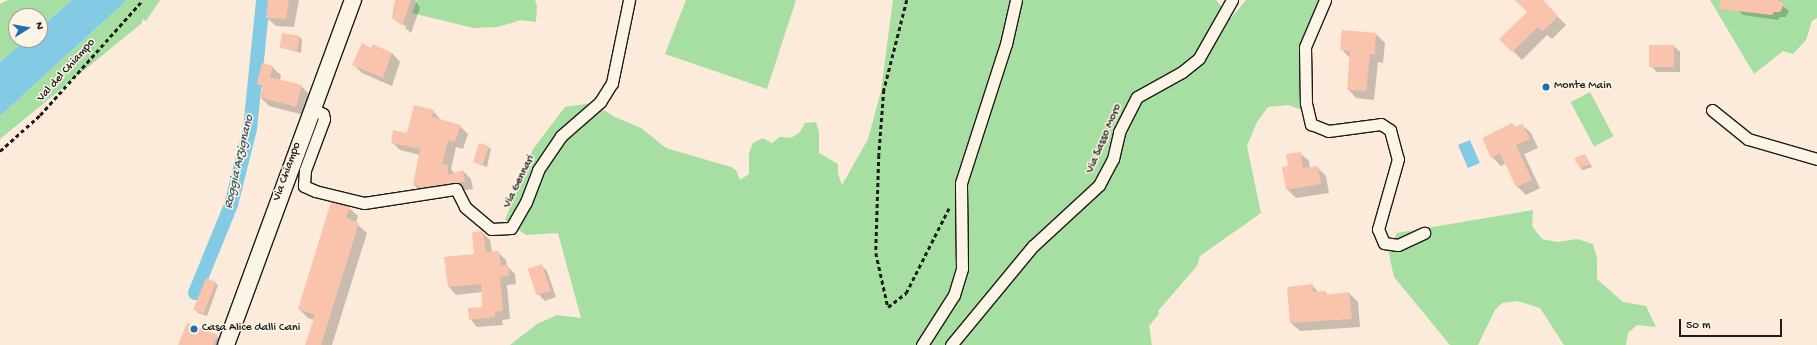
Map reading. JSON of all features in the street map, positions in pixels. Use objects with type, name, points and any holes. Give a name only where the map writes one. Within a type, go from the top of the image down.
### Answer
[{"type":"main road","name":"Via Chiampo","points":[[226,345],[353,0]]},
{"type":"street","name":"Via Gennari","points":[[313,109],[323,114],[324,119],[305,170],[304,186],[315,191],[364,203],[456,189],[465,207],[491,229],[511,228],[526,202],[538,170],[562,136],[600,102],[612,83],[629,0]]},
{"type":"street","points":[[922,345],[954,295],[962,268],[961,183],[1006,44],[1016,0]]},
{"type":"street","name":"Via Sasso Moro","points":[[951,345],[1033,246],[1099,185],[1114,159],[1119,132],[1137,97],[1182,72],[1199,58],[1232,0]]},
{"type":"street","points":[[1325,0],[1305,47],[1306,103],[1311,124],[1328,131],[1381,124],[1390,130],[1398,159],[1378,229],[1384,243],[1398,245],[1424,233]]},
{"type":"street","points":[[1712,110],[1748,138],[1817,159]]},
{"type":"path","name":"Val del Chiampo","points":[[0,151],[40,115],[143,0]]},
{"type":"path","points":[[907,0],[884,90],[879,155],[876,253],[888,307],[906,293],[952,203]]},
{"type":"green space","points":[[8,0],[72,0],[48,21],[48,8],[8,8],[8,48],[17,48],[0,62],[0,4]]},
{"type":"green space","points":[[127,0],[160,0],[146,21],[142,19],[142,23],[0,139],[0,116]]},
{"type":"green space","points":[[417,0],[535,0],[537,6],[536,22],[521,20],[498,27],[473,28],[412,13]]},
{"type":"green space","points":[[686,0],[796,0],[767,89],[665,54]]},
{"type":"green space","points":[[893,0],[1216,0],[1231,18],[1246,0],[1325,0],[1306,63],[1302,110],[1288,105],[1268,107],[1257,122],[1247,146],[1261,213],[1200,256],[1197,266],[1158,311],[1159,314],[1149,326],[1152,345],[510,345],[537,324],[557,315],[581,318],[558,233],[526,235],[505,220],[533,149],[565,107],[592,103],[615,117],[641,128],[666,148],[731,167],[736,170],[740,180],[749,174],[749,153],[753,143],[763,138],[772,143],[780,137],[791,138],[800,132],[805,123],[816,122],[819,132],[819,153],[838,164],[838,174],[842,185],[868,139],[881,91]]},
{"type":"green space","points":[[1710,0],[1817,0],[1817,18],[1812,21],[1806,40],[1793,54],[1783,51],[1754,74]]},
{"type":"green space","points":[[1590,92],[1613,136],[1594,146],[1571,102]]},
{"type":"green space","points":[[1533,210],[1532,226],[1542,239],[1557,242],[1577,239],[1593,244],[1597,258],[1597,279],[1623,302],[1646,306],[1656,327],[1637,325],[1628,333],[1626,345],[1564,345],[1540,308],[1518,301],[1502,303],[1495,310],[1478,345],[1450,345],[1394,277],[1388,250],[1397,233]]},
{"type":"water","points":[[72,0],[127,0],[0,116],[0,62],[17,48],[48,48],[48,21]]},
{"type":"water","points":[[1470,140],[1480,163],[1468,168],[1458,145]]},
{"type":"building","points":[[268,0],[289,0],[286,19],[266,18]]},
{"type":"building","points":[[398,0],[411,0],[402,25],[392,18],[394,3]]},
{"type":"building","points":[[1515,0],[1543,0],[1558,16],[1543,31],[1538,27],[1512,52],[1499,39],[1527,12]]},
{"type":"building","points":[[1720,0],[1777,0],[1784,4],[1780,12],[1774,12],[1772,15],[1720,9]]},
{"type":"building","points":[[1342,30],[1376,33],[1375,54],[1370,54],[1366,91],[1347,90],[1350,51],[1340,50]]},
{"type":"building","points":[[282,33],[300,36],[297,51],[280,48]]},
{"type":"building","points":[[362,43],[371,48],[373,44],[392,53],[383,78],[352,65]]},
{"type":"building","points":[[1649,45],[1674,45],[1674,67],[1649,67]]},
{"type":"building","points":[[262,63],[273,66],[270,77],[302,85],[296,107],[259,97],[263,86],[257,84]]},
{"type":"building","points":[[414,105],[434,110],[432,117],[461,125],[455,142],[448,140],[442,164],[448,165],[448,175],[463,170],[465,182],[422,187],[413,185],[420,149],[391,143],[393,130],[407,133]]},
{"type":"building","points":[[1512,123],[1514,127],[1523,124],[1530,139],[1516,145],[1532,180],[1516,187],[1500,153],[1491,158],[1482,138]]},
{"type":"building","points":[[479,143],[489,146],[483,165],[473,162]]},
{"type":"building","points":[[1301,152],[1303,168],[1318,166],[1321,184],[1286,190],[1282,167],[1288,166],[1286,154]]},
{"type":"building","points":[[1585,154],[1590,164],[1580,168],[1574,158]]},
{"type":"building","points":[[331,202],[350,207],[346,218],[359,223],[321,345],[305,345],[315,315],[298,309]]},
{"type":"building","points":[[483,231],[486,252],[499,251],[501,266],[508,265],[509,276],[500,277],[503,311],[495,312],[495,317],[469,320],[468,308],[482,307],[481,284],[448,287],[444,257],[474,254],[472,232]]},
{"type":"building","points":[[542,264],[551,291],[536,295],[528,269]]},
{"type":"building","points":[[206,278],[216,282],[203,314],[193,310]]},
{"type":"building","points":[[1313,284],[1313,292],[1325,291],[1325,295],[1349,292],[1352,319],[1290,323],[1287,287]]},
{"type":"building","name":"Casa Alice dalli Cani","points":[[187,323],[218,335],[213,345],[178,345]]},
{"type":"waterway","name":"Roggia Arzignano","points":[[195,293],[231,205],[250,129],[263,0]]},
{"type":"place","name":"Monte Main","points":[[1546,87]]},
{"type":"place","name":"Casa Alice dalli Cani","points":[[194,329]]}]
